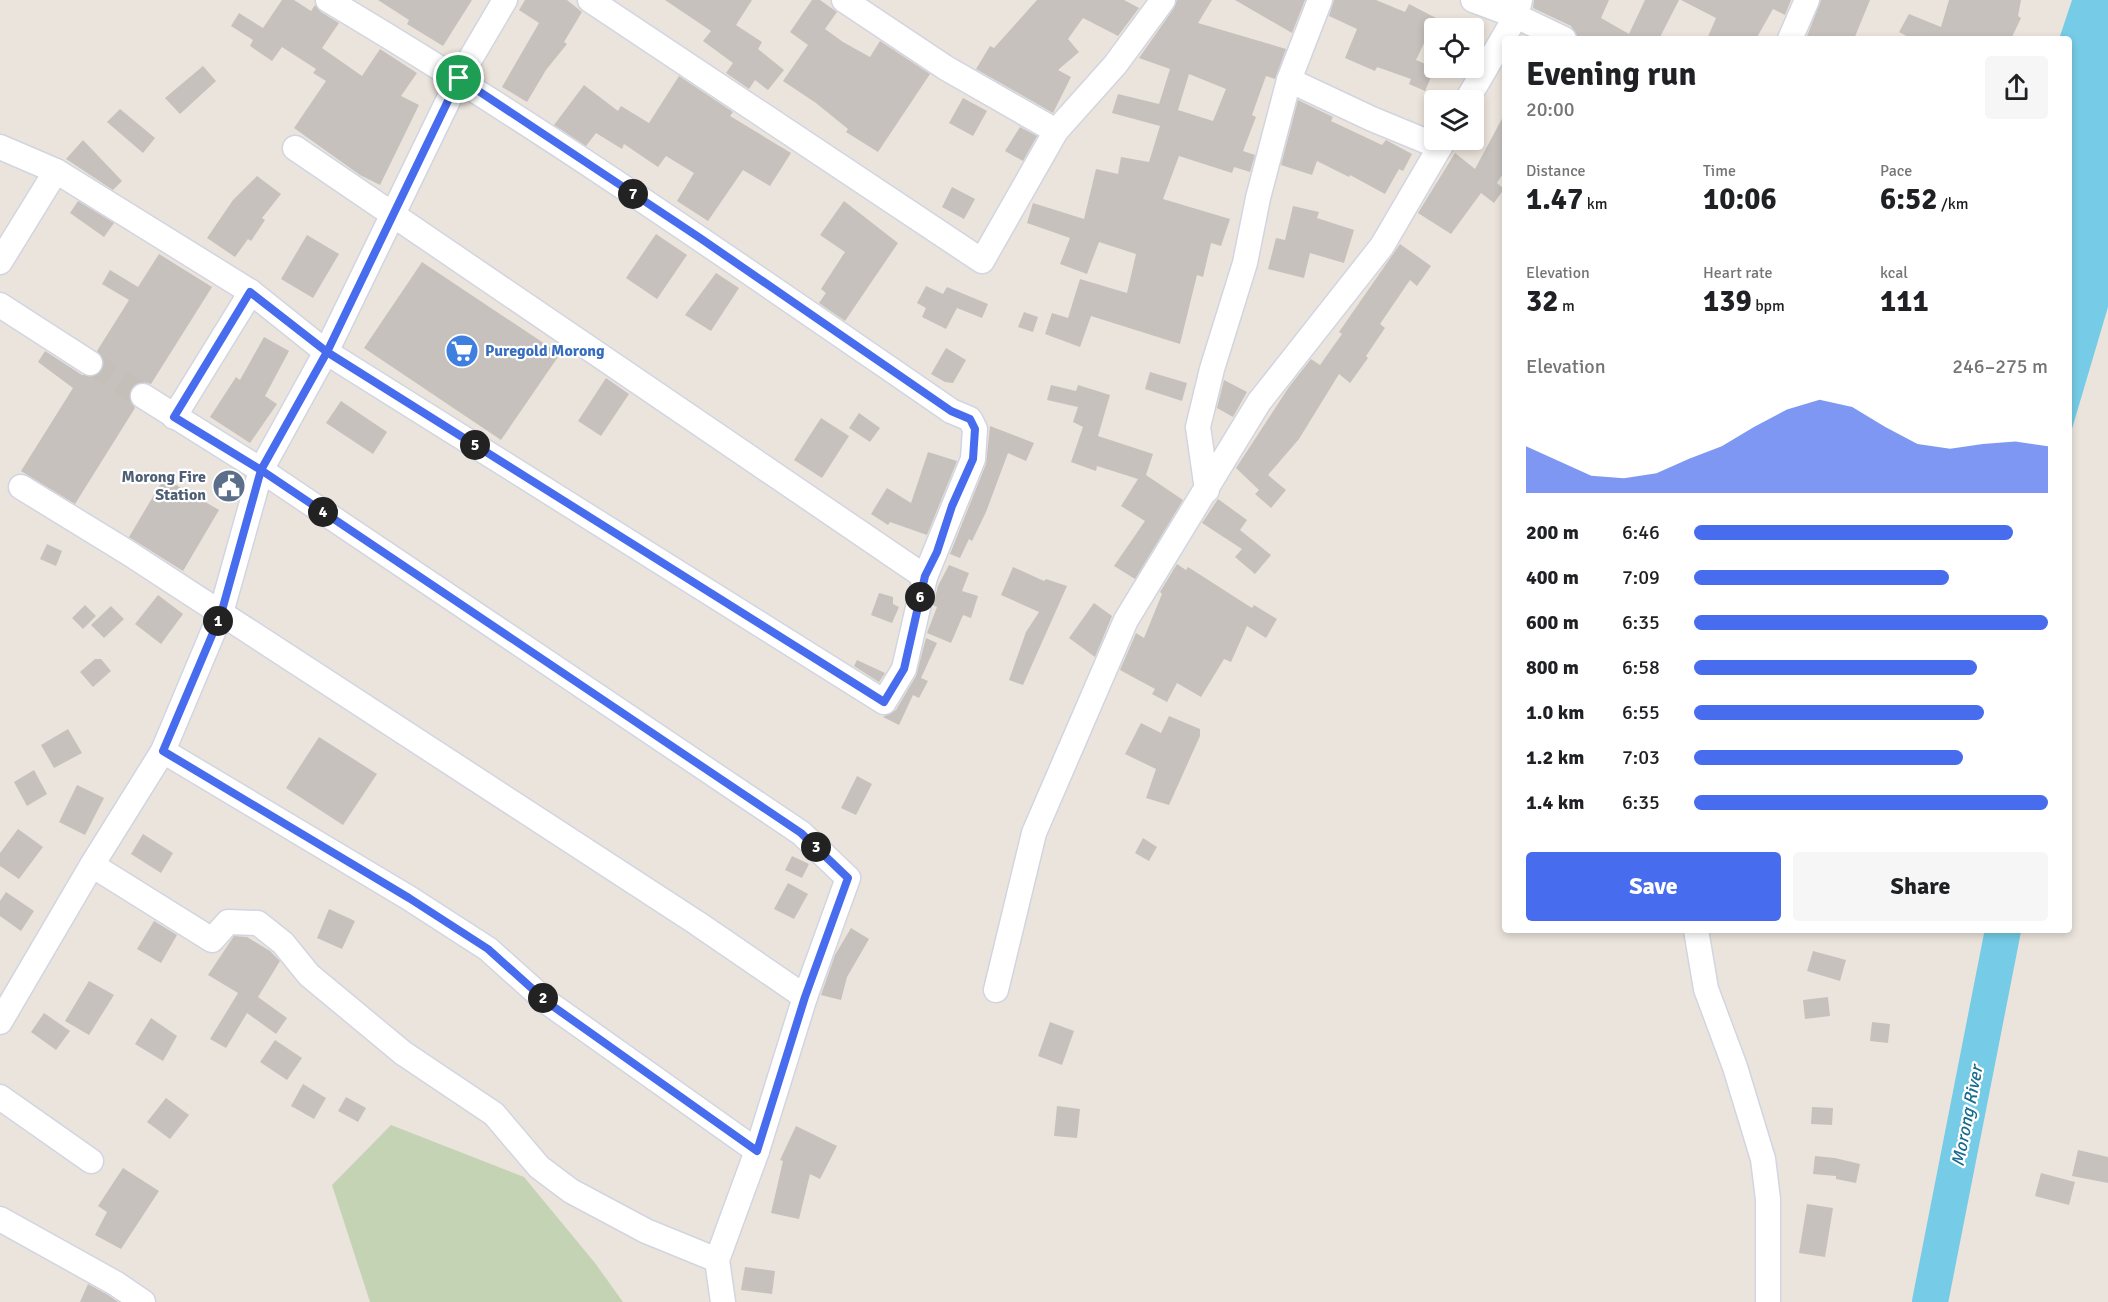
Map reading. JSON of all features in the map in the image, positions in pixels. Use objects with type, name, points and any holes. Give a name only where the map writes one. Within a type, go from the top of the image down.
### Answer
[{"type":"street","points":[[0,147],[56,171],[250,292],[327,352],[884,702],[904,669],[925,576],[937,552],[952,506],[973,459],[975,429],[970,419],[951,411],[700,238],[459,78],[328,0]]},
{"type":"street","points":[[0,1022],[92,865],[163,751],[221,614],[261,470],[327,352],[459,78],[505,0]]},
{"type":"street","points":[[590,0],[982,261],[1056,131],[1122,56],[1163,0]]},
{"type":"street","points":[[844,0],[946,68],[1056,131]]},
{"type":"street","points":[[1207,490],[1198,427],[1212,369],[1245,263],[1258,198],[1289,80],[1320,0]]},
{"type":"street","points":[[1473,0],[1518,8],[1560,36]]},
{"type":"street","points":[[1791,36],[1807,0]]},
{"type":"street","points":[[1502,36],[1518,8]]},
{"type":"street","points":[[1473,90],[1502,37]]},
{"type":"street","points":[[1289,80],[1372,119],[1424,137]]},
{"type":"street","points":[[295,148],[925,576]]},
{"type":"street","points":[[996,990],[1034,833],[1126,620],[1259,402],[1382,246],[1438,150]]},
{"type":"street","points":[[0,262],[56,171]]},
{"type":"street","points":[[174,417],[250,292]]},
{"type":"street","points":[[0,305],[90,363]]},
{"type":"street","points":[[143,396],[261,470],[801,833],[848,878],[805,997],[757,1151],[717,1260],[723,1302]]},
{"type":"street","points":[[21,487],[697,923],[805,997]]},
{"type":"street","points":[[163,751],[409,898],[488,949],[547,1002],[757,1151]]},
{"type":"street","points":[[92,865],[212,940],[228,922],[258,923],[283,943],[309,975],[404,1053],[494,1114],[540,1167],[571,1191],[646,1231],[717,1260]]},
{"type":"street","points":[[1696,933],[1696,945],[1706,989],[1735,1067],[1763,1160],[1768,1198],[1768,1302]]},
{"type":"street","points":[[0,1096],[91,1161]]},
{"type":"street","points":[[0,1219],[115,1283],[143,1302]]},
{"type":"green space","points":[[391,1125],[524,1177],[595,1263],[623,1302],[370,1302],[332,1185]]},
{"type":"water","points":[[2072,0],[2108,0],[2108,307],[2072,429],[2072,36],[2060,36]]},
{"type":"building","points":[[282,0],[294,0],[311,11],[315,5],[321,12],[339,23],[322,48],[362,76],[380,49],[417,73],[401,96],[419,105],[380,185],[360,175],[294,128],[326,81],[313,73],[316,69],[282,47],[272,61],[250,46],[253,40],[231,26],[239,13],[263,28]]},
{"type":"building","points":[[378,0],[472,0],[443,46],[407,24],[409,20]]},
{"type":"building","points":[[525,0],[567,0],[582,12],[564,42],[567,44],[546,70],[527,102],[502,87],[539,23],[519,10]]},
{"type":"building","points":[[665,0],[752,0],[736,25],[762,42],[758,49],[784,70],[768,90],[755,80],[749,89],[726,73],[733,63],[703,41],[711,31]]},
{"type":"building","points":[[812,0],[820,0],[837,12],[825,29],[843,42],[870,57],[880,41],[930,74],[878,152],[846,132],[848,129],[816,103],[783,81],[808,45],[790,32]]},
{"type":"building","points":[[1037,0],[1124,0],[1139,8],[1118,36],[1083,18],[1068,39],[1079,52],[1058,70],[1071,77],[1053,113],[976,69],[990,46],[994,48]]},
{"type":"building","points":[[1177,0],[1212,0],[1198,23],[1286,49],[1275,79],[1266,76],[1252,115],[1256,117],[1243,151],[1255,155],[1250,172],[1234,167],[1232,173],[1179,156],[1163,199],[1230,219],[1221,246],[1211,243],[1203,277],[1197,275],[1180,344],[1091,316],[1080,347],[1045,334],[1052,313],[1068,318],[1080,279],[1127,293],[1136,254],[1099,242],[1087,274],[1060,264],[1070,238],[1027,223],[1033,203],[1084,219],[1096,169],[1118,174],[1121,157],[1149,162],[1160,126],[1112,113],[1118,94],[1159,104],[1170,69],[1139,58],[1174,8]],"holes":[[[1189,74],[1226,89],[1213,121],[1178,110]]]},
{"type":"building","points":[[1235,0],[1305,0],[1292,33]]},
{"type":"building","points":[[1334,0],[1376,0],[1405,12],[1409,4],[1436,18],[1424,18],[1424,43],[1416,60],[1424,63],[1424,78],[1431,78],[1425,90],[1409,84],[1411,79],[1377,67],[1375,71],[1345,58],[1357,29],[1329,16]]},
{"type":"building","points":[[1534,0],[1609,0],[1601,18],[1629,34],[1645,0],[1679,0],[1661,36],[1576,36],[1571,26],[1533,8]]},
{"type":"building","points":[[1681,0],[1791,0],[1785,15],[1773,9],[1758,36],[1708,36],[1716,18]]},
{"type":"building","points":[[1821,0],[1870,0],[1855,36],[1807,36]]},
{"type":"building","points":[[1949,0],[2021,0],[2018,16],[2021,18],[2012,36],[1906,36],[1899,32],[1909,14],[1941,27]]},
{"type":"building","points":[[203,66],[216,81],[180,114],[165,98]]},
{"type":"building","points":[[679,76],[733,112],[730,116],[791,153],[770,186],[743,170],[708,221],[677,201],[694,173],[666,156],[658,167],[624,144],[622,149],[596,133],[586,146],[554,125],[584,85],[618,111],[621,106],[649,123]]},
{"type":"building","points":[[963,98],[987,111],[973,136],[949,123]]},
{"type":"building","points":[[1298,100],[1333,117],[1331,121],[1382,145],[1386,140],[1412,154],[1403,171],[1399,169],[1385,194],[1350,175],[1349,177],[1317,161],[1312,175],[1281,165]]},
{"type":"building","points":[[120,109],[155,138],[143,153],[107,122]]},
{"type":"building","points":[[1502,119],[1502,175],[1497,183],[1502,187],[1502,192],[1494,203],[1481,193],[1451,234],[1418,213],[1455,153],[1475,169]]},
{"type":"building","points":[[1020,127],[1037,136],[1023,161],[1005,151]]},
{"type":"building","points":[[83,140],[122,181],[113,190],[66,159]]},
{"type":"building","points":[[257,176],[281,194],[262,218],[265,220],[251,241],[248,239],[235,257],[207,238],[233,200]]},
{"type":"building","points":[[952,187],[975,199],[964,219],[942,207]]},
{"type":"building","points":[[78,201],[114,223],[104,237],[70,213]]},
{"type":"building","points":[[844,201],[898,243],[845,321],[819,303],[826,293],[821,289],[845,252],[820,235]]},
{"type":"building","points":[[1293,206],[1319,212],[1317,218],[1354,230],[1344,263],[1310,253],[1304,278],[1268,269],[1276,238],[1285,240]]},
{"type":"building","points":[[656,234],[687,255],[657,299],[626,278]]},
{"type":"building","points":[[307,235],[339,254],[313,298],[281,279]]},
{"type":"building","points":[[1400,244],[1431,266],[1417,286],[1410,280],[1380,324],[1385,328],[1350,383],[1339,374],[1299,439],[1268,475],[1286,490],[1271,508],[1255,494],[1259,490],[1236,468],[1289,387],[1311,359],[1320,365],[1342,334],[1339,332]]},
{"type":"building","points":[[159,254],[212,287],[151,384],[143,382],[131,388],[129,396],[135,408],[75,504],[21,471],[73,388],[38,362],[45,351],[82,375],[97,375],[104,363],[97,351],[129,300],[102,284],[110,270],[138,287]]},
{"type":"building","name":"Puregold Morong","points":[[422,262],[560,354],[501,440],[364,348]]},
{"type":"building","points":[[716,273],[739,288],[711,331],[685,315]]},
{"type":"building","points":[[926,286],[943,294],[947,287],[988,304],[982,318],[957,308],[946,329],[922,317],[926,308],[917,303]]},
{"type":"building","points":[[1024,312],[1038,317],[1033,332],[1018,327]]},
{"type":"building","points":[[264,337],[289,351],[265,396],[277,404],[250,443],[210,417],[236,377],[240,380]]},
{"type":"building","points":[[946,348],[966,360],[953,383],[945,382],[931,374]]},
{"type":"building","points":[[1150,372],[1187,383],[1182,401],[1145,389]]},
{"type":"building","points":[[606,378],[629,394],[601,436],[578,421]]},
{"type":"building","points":[[1224,380],[1247,392],[1233,417],[1217,408]]},
{"type":"building","points":[[1051,385],[1076,391],[1078,385],[1110,395],[1098,436],[1153,454],[1146,475],[1183,500],[1135,579],[1114,566],[1145,521],[1121,506],[1138,479],[1097,466],[1096,471],[1071,462],[1083,427],[1073,422],[1078,407],[1047,400]]},
{"type":"building","points":[[341,401],[387,432],[373,454],[326,423]]},
{"type":"building","points":[[859,413],[880,428],[870,442],[849,428]]},
{"type":"building","points":[[821,418],[849,436],[822,478],[794,460]]},
{"type":"building","points":[[990,426],[1034,443],[1026,461],[1008,453],[986,512],[972,541],[969,539],[960,558],[950,554],[986,464]]},
{"type":"building","points":[[928,452],[957,461],[927,535],[890,522],[888,525],[871,514],[887,488],[911,503]]},
{"type":"building","points":[[164,478],[219,510],[183,571],[129,537]]},
{"type":"building","points":[[1218,499],[1247,520],[1240,530],[1271,555],[1255,574],[1235,557],[1242,549],[1202,523]]},
{"type":"building","points":[[47,544],[62,551],[56,566],[40,559]]},
{"type":"building","points":[[1177,564],[1186,570],[1188,567],[1252,608],[1254,605],[1277,619],[1266,638],[1247,626],[1231,662],[1224,659],[1201,697],[1177,683],[1167,702],[1152,694],[1155,689],[1120,670],[1136,633],[1144,638],[1162,594],[1160,592]]},
{"type":"building","points":[[949,565],[969,573],[962,591],[978,596],[971,618],[963,615],[951,643],[927,633],[937,607],[933,605],[938,586]]},
{"type":"building","points":[[1013,567],[1044,581],[1046,579],[1067,586],[1023,685],[1009,680],[1026,632],[1039,612],[1001,595]]},
{"type":"building","points":[[879,593],[893,597],[893,604],[899,607],[892,623],[871,615]]},
{"type":"building","points":[[158,595],[183,614],[161,644],[135,624]]},
{"type":"building","points":[[1094,603],[1112,616],[1095,657],[1069,638]]},
{"type":"building","points":[[85,605],[96,616],[83,629],[72,618]]},
{"type":"building","points":[[111,606],[124,619],[104,638],[91,625]]},
{"type":"building","points":[[926,638],[937,643],[921,678],[928,681],[919,698],[913,695],[899,725],[883,717],[896,710],[916,676]]},
{"type":"building","points":[[95,659],[101,659],[111,671],[93,687],[80,672]]},
{"type":"building","points":[[857,660],[885,673],[879,682],[854,666]]},
{"type":"building","points":[[1169,716],[1200,729],[1200,736],[1169,805],[1146,798],[1156,769],[1125,754],[1141,723],[1161,733]]},
{"type":"building","points":[[68,729],[82,753],[54,768],[41,745]]},
{"type":"building","points":[[319,737],[377,774],[343,825],[286,788]]},
{"type":"building","points":[[34,770],[47,794],[27,806],[14,782]]},
{"type":"building","points":[[857,776],[872,784],[856,815],[841,808]]},
{"type":"building","points":[[77,785],[104,798],[85,835],[59,822]]},
{"type":"building","points":[[18,829],[43,847],[19,879],[0,866],[0,853]]},
{"type":"building","points":[[143,834],[173,853],[161,873],[131,854]]},
{"type":"building","points":[[1143,838],[1157,847],[1149,861],[1135,853]]},
{"type":"building","points":[[792,856],[809,864],[802,878],[785,870]]},
{"type":"building","points":[[788,883],[808,894],[794,919],[774,909]]},
{"type":"building","points":[[6,892],[34,911],[21,931],[0,916],[0,901]]},
{"type":"building","points":[[329,909],[355,921],[342,949],[317,938]]},
{"type":"building","points":[[154,921],[177,935],[161,963],[137,949]]},
{"type":"building","points":[[851,928],[869,939],[847,977],[841,1000],[821,995],[835,955]]},
{"type":"building","points":[[234,936],[247,937],[270,951],[280,961],[258,997],[287,1018],[276,1034],[247,1013],[226,1048],[210,1039],[238,993],[208,975]]},
{"type":"building","points":[[1813,951],[1846,960],[1840,981],[1807,971]]},
{"type":"building","points":[[89,981],[114,995],[89,1035],[65,1021]]},
{"type":"building","points":[[1828,997],[1830,1016],[1805,1019],[1803,1000]]},
{"type":"building","points":[[44,1013],[70,1031],[56,1050],[31,1032]]},
{"type":"building","points":[[151,1018],[177,1036],[163,1061],[135,1044]]},
{"type":"building","points":[[1050,1022],[1074,1031],[1062,1065],[1038,1056]]},
{"type":"building","points":[[1872,1022],[1890,1024],[1888,1043],[1870,1041]]},
{"type":"building","points":[[275,1040],[302,1058],[287,1080],[260,1062]]},
{"type":"building","points":[[303,1084],[326,1098],[314,1119],[291,1106]]},
{"type":"building","points":[[346,1097],[366,1108],[358,1122],[338,1111]]},
{"type":"building","points":[[166,1098],[189,1115],[170,1139],[147,1122]]},
{"type":"building","points":[[1057,1106],[1080,1109],[1077,1138],[1054,1136]]},
{"type":"building","points":[[1812,1107],[1833,1108],[1832,1125],[1811,1124]]},
{"type":"building","points":[[796,1126],[837,1146],[820,1179],[810,1174],[799,1219],[771,1213],[783,1161],[780,1160]]},
{"type":"building","points":[[2078,1150],[2108,1157],[2108,1183],[2072,1176]]},
{"type":"building","points":[[1815,1156],[1860,1164],[1856,1183],[1836,1179],[1836,1176],[1813,1174]]},
{"type":"building","points":[[123,1168],[159,1191],[121,1249],[95,1235],[107,1212],[98,1206]]},
{"type":"building","points":[[2041,1173],[2075,1182],[2069,1205],[2035,1196]]},
{"type":"building","points":[[1807,1204],[1833,1208],[1825,1257],[1799,1253]]},
{"type":"building","points":[[745,1267],[775,1271],[772,1294],[741,1290]]},
{"type":"building","points":[[88,1284],[108,1295],[118,1302],[80,1302]]},
{"type":"waterway","name":"Morong River","points":[[1930,1302],[2002,933]]},
{"type":"tunnel","points":[[90,363],[143,396]]},
{"type":"place","name":"Puregold Morong","points":[[462,351]]},
{"type":"place","name":"Morong Fire Station","points":[[229,486]]},
{"type":"route","points":[[459,78],[327,352],[261,470],[221,614],[163,751],[409,898],[488,949],[547,1002],[757,1151],[805,997],[848,878],[801,833],[261,470],[174,417],[250,292],[327,352],[884,702],[904,669],[925,576],[937,552],[952,506],[973,459],[975,429],[970,419],[951,411],[700,238],[459,78]]}]
